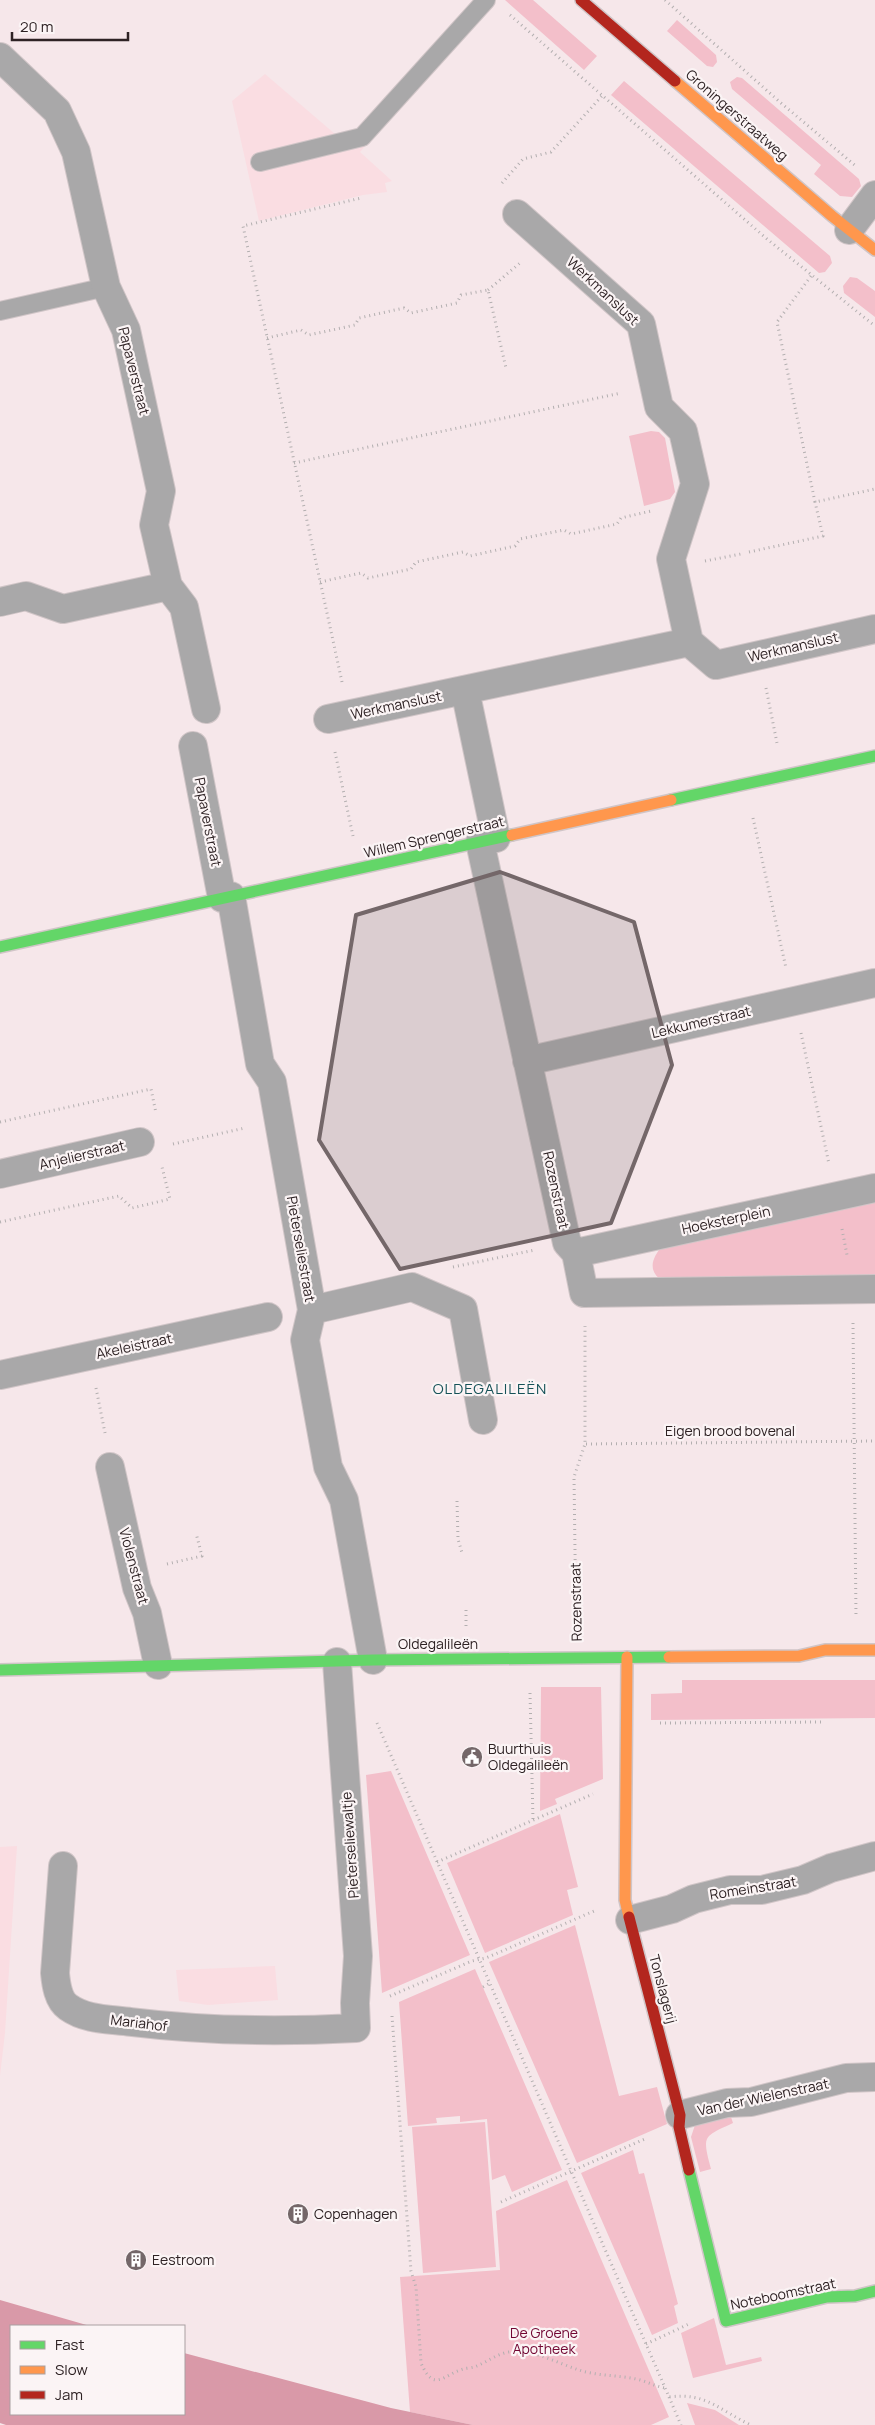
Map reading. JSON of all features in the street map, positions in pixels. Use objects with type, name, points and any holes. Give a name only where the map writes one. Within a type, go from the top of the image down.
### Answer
[{"type":"street","name":"Groningerstraatweg","points":[[581,0],[849,230],[875,250]]},
{"type":"street","name":"Papaverstraat","points":[[0,57],[57,111],[76,152],[106,287],[126,330],[161,492],[154,525],[168,586],[184,607],[206,709]]},
{"type":"street","points":[[849,230],[875,195]]},
{"type":"street","name":"Werkmanslust","points":[[518,214],[641,324],[659,407],[683,431],[695,484],[671,559],[689,642],[716,665],[875,629]]},
{"type":"street","points":[[0,602],[26,596],[63,609],[168,586]]},
{"type":"street","name":"Werkmanslust","points":[[338,717],[689,642]]},
{"type":"street","points":[[465,690],[488,840]]},
{"type":"street","name":"Papaverstraat","points":[[193,746],[227,897]]},
{"type":"street","name":"Willem Sprengerstraat","points":[[0,947],[875,756]]},
{"type":"street","name":"Rozenstraat","points":[[488,840],[527,1061],[584,1292]]},
{"type":"street","name":"Pieterseliestraat","points":[[227,897],[260,1064],[272,1082],[280,1121],[312,1310],[305,1340],[328,1467],[344,1500],[374,1660]]},
{"type":"street","name":"Lekkumerstraat","points":[[527,1061],[875,983]]},
{"type":"street","name":"Anjelierstraat","points":[[0,1174],[149,1145]]},
{"type":"street","name":"Hoeksterplein","points":[[572,1248],[875,1188]]},
{"type":"street","points":[[312,1310],[412,1287],[463,1309],[483,1420]]},
{"type":"street","points":[[584,1292],[875,1289]]},
{"type":"street","name":"Akeleistraat","points":[[0,1376],[268,1317]]},
{"type":"street","name":"Violenstraat","points":[[110,1467],[137,1588],[147,1613],[158,1666]]},
{"type":"street","name":"Oldegalileën","points":[[0,1670],[374,1660],[799,1656],[825,1650],[875,1650]]},
{"type":"street","name":"Tonslagerij","points":[[628,1657],[627,1910],[680,2121],[725,2316]]},
{"type":"street","name":"Pieterseliewaltje","points":[[337,1662],[358,1956],[356,2016]]},
{"type":"street","name":"Romeinstraat","points":[[627,1910],[672,1909],[694,1899],[730,1890],[762,1890],[803,1880],[831,1868],[875,1856]]},
{"type":"street","name":"Mariahof","points":[[63,1866],[55,1973],[57,1990],[66,2006],[82,2016],[176,2028],[299,2031],[356,2016]]},
{"type":"street","name":"Van der Wielenstraat","points":[[680,2121],[727,2103],[751,2102],[846,2078],[875,2077]]},
{"type":"street","name":"Noteboomstraat","points":[[725,2316],[827,2297],[855,2296],[875,2291]]},
{"type":"lane","points":[[260,162],[362,137],[486,0]]},
{"type":"lane","points":[[0,311],[106,287]]},
{"type":"path","points":[[665,0],[860,170]]},
{"type":"path","points":[[508,13],[811,276],[875,326]]},
{"type":"path","points":[[518,214],[507,204],[502,182],[523,159],[551,152],[602,96]]},
{"type":"path","points":[[360,868],[320,582],[243,226],[361,198]]},
{"type":"path","points":[[267,338],[301,330],[309,335],[328,331],[355,325],[359,318],[404,308],[411,313],[457,303],[461,295],[488,290],[517,266],[542,235]]},
{"type":"path","points":[[749,552],[822,536],[777,322],[811,276]]},
{"type":"path","points":[[488,290],[506,368]]},
{"type":"path","points":[[294,463],[655,386]]},
{"type":"path","points":[[815,502],[875,489]]},
{"type":"path","points":[[320,582],[360,574],[368,578],[411,569],[416,562],[463,552],[470,556],[515,546],[520,539],[564,530],[571,534],[617,524],[620,518],[690,502]]},
{"type":"path","points":[[764,682],[784,775]]},
{"type":"path","points":[[0,1122],[151,1089],[157,1117]]},
{"type":"path","points":[[0,1222],[119,1196],[132,1208],[170,1199],[149,1145],[280,1121]]},
{"type":"path","points":[[412,1287],[440,1269],[572,1248]]},
{"type":"path","name":"Rozenstraat","points":[[577,1658],[574,1477],[586,1444],[584,1292]]},
{"type":"path","points":[[88,1356],[109,1448],[110,1467]]},
{"type":"path","name":"Eigen brood bovenal","points":[[586,1444],[875,1441]]},
{"type":"path","points":[[457,1501],[458,1539],[462,1552]]},
{"type":"path","points":[[134,1571],[202,1556],[196,1533]]},
{"type":"path","points":[[529,1658],[533,1820]]},
{"type":"path","points":[[377,1722],[681,2425]]},
{"type":"path","points":[[627,1723],[824,1722]]},
{"type":"path","points":[[437,1862],[615,1785],[627,1785]]},
{"type":"path","points":[[356,2016],[376,2001],[480,1960],[606,1906],[627,1910]]},
{"type":"path","points":[[483,1987],[490,1983]]},
{"type":"path","points":[[391,1996],[412,2270],[416,2287],[421,2364],[426,2375],[434,2380],[444,2380],[462,2369],[474,2367],[496,2356],[510,2352],[548,2358],[580,2371],[636,2379],[652,2386],[665,2388]]},
{"type":"path","points":[[501,2202],[664,2130],[680,2121]]},
{"type":"path","points":[[646,2344],[709,2314],[725,2316]]},
{"type":"path","points":[[669,2397],[693,2396],[705,2399],[751,2425]]},
{"type":"highlighted area","points":[[500,872],[634,922],[672,1065],[611,1223],[400,1269],[319,1140],[356,915]]},
{"type":"shaded area","points":[[475,22],[360,152],[392,181],[385,183],[387,192],[363,195],[259,221],[232,101],[265,74],[335,134],[364,128]]},
{"type":"shaded area","points":[[17,1846],[5,2033],[0,2076],[0,1847]]},
{"type":"shaded area","points":[[275,1966],[278,2000],[208,2005],[179,2001],[176,1970]]},
{"type":"shaded area","points":[[0,2300],[87,2325],[10,2325],[10,2415],[185,2415],[185,2353],[391,2408],[473,2425],[6,2425],[0,2423]]},
{"type":"green space","points":[[505,0],[533,0],[597,56],[584,70]]},
{"type":"green space","points":[[677,20],[716,55],[717,62],[713,67],[707,66],[667,31]]},
{"type":"green space","points":[[737,77],[742,78],[859,179],[861,186],[852,197],[840,196],[814,174],[821,165],[732,89],[730,82]]},
{"type":"green space","points":[[624,81],[830,256],[832,263],[825,272],[819,273],[611,95]]},
{"type":"green space","points":[[850,277],[857,278],[875,291],[875,317],[844,293],[843,286]]},
{"type":"green space","points":[[651,431],[659,432],[665,438],[675,492],[670,499],[644,506],[629,436]]},
{"type":"green space","points":[[875,1198],[875,1281],[662,1281],[654,1273],[654,1259],[663,1245]]},
{"type":"green space","points":[[682,1680],[875,1680],[875,1718],[651,1720],[651,1694],[682,1693]]},
{"type":"green space","points":[[541,1687],[601,1687],[603,1779],[555,1799],[557,1804],[540,1811]]},
{"type":"green space","points":[[391,1771],[470,1955],[382,1993],[366,1775]]},
{"type":"green space","points":[[560,1814],[578,1887],[567,1890],[573,1915],[485,1953],[447,1863]]},
{"type":"green space","points":[[575,1925],[619,2096],[657,2087],[667,2124],[577,2163],[489,1962]]},
{"type":"green space","points":[[475,1969],[562,2170],[512,2192],[505,2175],[492,2180],[487,2119],[460,2122],[460,2116],[436,2118],[437,2123],[408,2126],[399,2002]]},
{"type":"green space","points":[[720,2115],[731,2117],[733,2123],[716,2131],[707,2138],[706,2149],[711,2169],[700,2172],[691,2137],[696,2122]]},
{"type":"green space","points":[[485,2122],[496,2267],[423,2273],[412,2127]]},
{"type":"green space","points":[[633,2150],[639,2174],[644,2173],[678,2304],[674,2306],[678,2323],[652,2335],[581,2173]]},
{"type":"green space","name":"De Groene Apotheek","points":[[567,2180],[669,2417],[651,2425],[473,2425],[410,2412],[400,2277],[500,2270],[496,2211]]},
{"type":"green space","points":[[714,2318],[726,2365],[761,2357],[762,2361],[693,2378],[681,2333]]},
{"type":"green space","points":[[687,2403],[715,2410],[739,2425],[695,2425]]},
{"type":"traffic: fast","points":[[671,800],[875,756]]},
{"type":"traffic: fast","points":[[0,947],[512,835]]},
{"type":"traffic: fast","points":[[0,1670],[373,1660],[669,1657]]},
{"type":"traffic: fast","points":[[689,2170],[726,2321],[827,2297],[855,2296],[875,2291]]},
{"type":"traffic: slow","points":[[675,81],[832,216],[875,250]]},
{"type":"traffic: slow","points":[[512,835],[671,800]]},
{"type":"traffic: slow","points":[[669,1657],[799,1656],[825,1650],[875,1650]]},
{"type":"traffic: slow","points":[[627,1657],[625,1900],[629,1917]]},
{"type":"traffic: jam","points":[[581,0],[675,81]]},
{"type":"traffic: jam","points":[[629,1917],[680,2115],[679,2127],[689,2170]]},
{"type":"place","name":"Buurthuis Oldegalileën","points":[[472,1757]]},
{"type":"place","name":"Copenhagen","points":[[298,2214]]},
{"type":"place","name":"Eestroom","points":[[136,2260]]},
{"type":"district","name":"OLDEGALILEËN","points":[[490,1389]]}]
